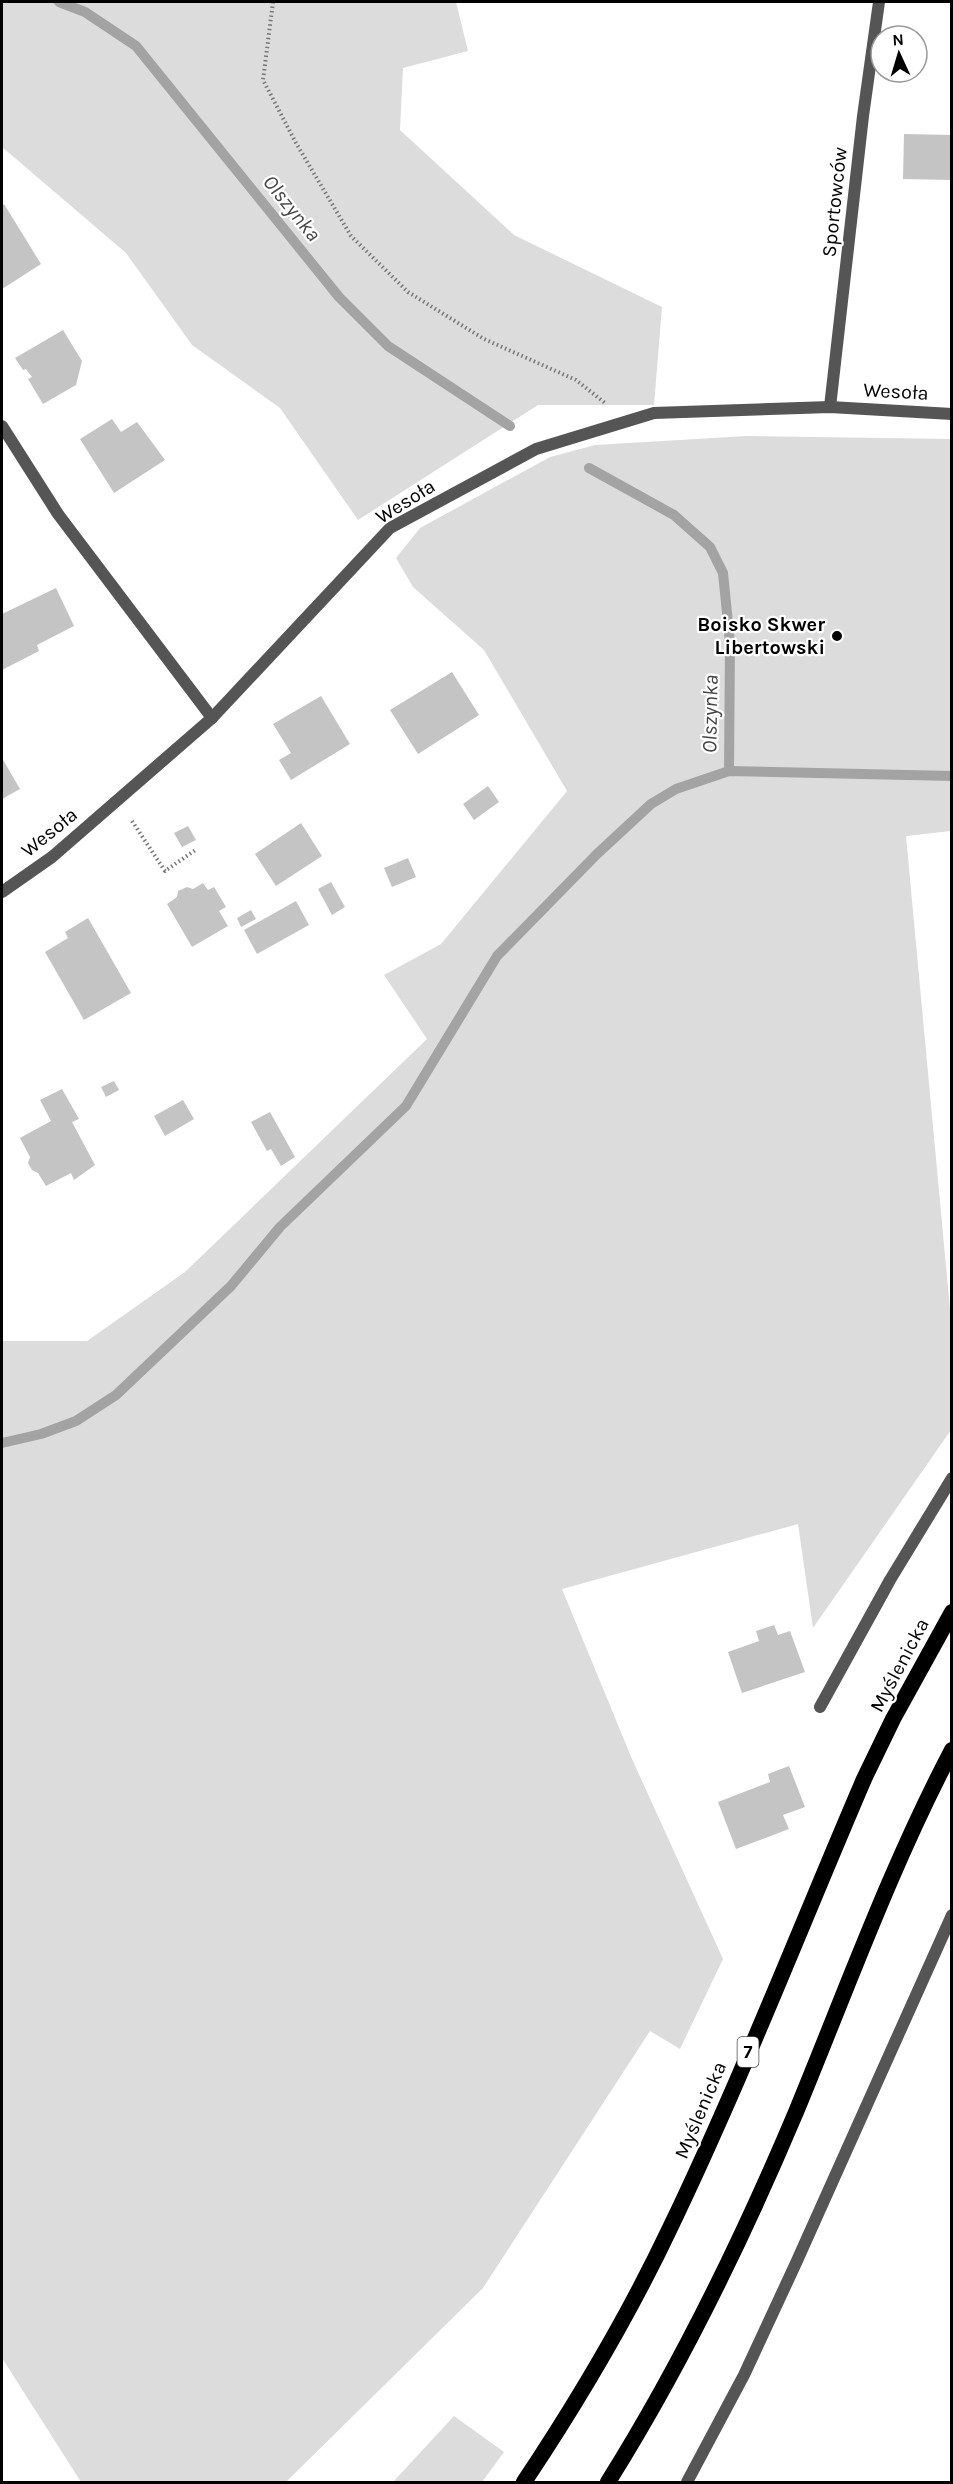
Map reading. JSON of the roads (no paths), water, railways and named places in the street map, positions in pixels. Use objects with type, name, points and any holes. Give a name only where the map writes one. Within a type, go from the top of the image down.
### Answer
[{"type":"highway","name":"Myślenicka","points":[[524,2482],[618,2329],[671,2228],[864,1779],[898,1709],[951,1612]]},
{"type":"highway","points":[[608,2482],[661,2394],[717,2287],[775,2159],[917,1820],[951,1750]]},
{"type":"street","name":"Sportowców","points":[[830,407],[863,116],[879,2]]},
{"type":"street","name":"Wesoła","points":[[2,892],[52,857],[212,718],[390,528],[536,448],[654,413],[830,407],[951,414]]},
{"type":"street","points":[[2,426],[58,513],[212,718]]},
{"type":"street","points":[[820,1707],[896,1569],[951,1478]]},
{"type":"street","points":[[687,2482],[744,2375],[792,2273],[951,1915]]},
{"type":"waterway","name":"Olszynka","points":[[59,2],[85,12],[136,46],[339,297],[388,346],[510,426]]},
{"type":"waterway","name":"Olszynka","points":[[589,468],[674,515],[710,547],[723,573],[730,643],[729,771]]},
{"type":"waterway","points":[[2,1443],[41,1434],[76,1421],[116,1395],[231,1286],[280,1227],[406,1106],[497,956],[597,854],[651,804],[676,789],[729,771],[952,776]]},
{"type":"place","name":"Boisko Skwer Libertowski","points":[[837,636]]}]
